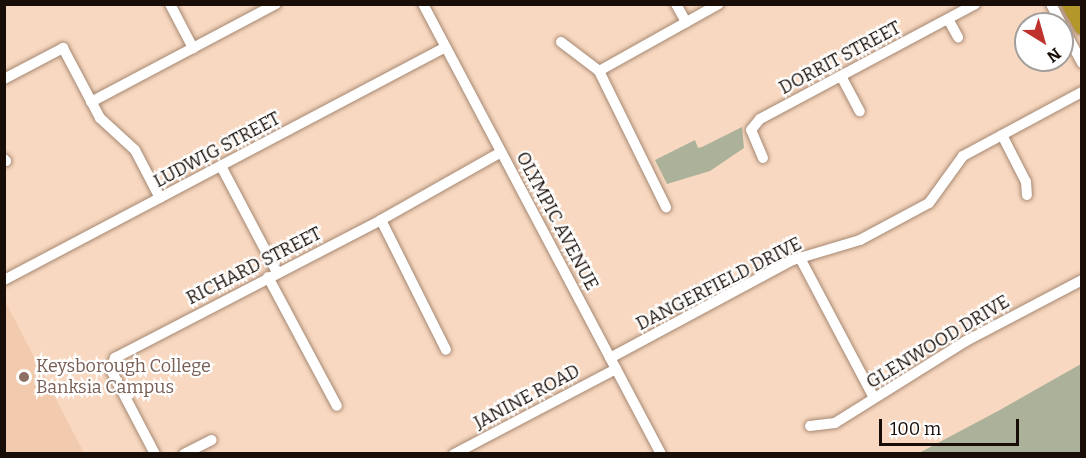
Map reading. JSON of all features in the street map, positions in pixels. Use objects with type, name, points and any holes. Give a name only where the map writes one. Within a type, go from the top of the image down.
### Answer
[{"type":"highway","points":[[1069,4],[1082,27]]},
{"type":"street","points":[[170,4],[193,48]]},
{"type":"street","points":[[91,102],[276,4]]},
{"type":"street","name":"OLYMPIC AVENUE","points":[[423,4],[660,453]]},
{"type":"street","points":[[676,4],[686,22]]},
{"type":"street","points":[[599,71],[719,4]]},
{"type":"street","name":"DORRIT STREET","points":[[763,158],[752,126],[975,4]]},
{"type":"street","points":[[948,19],[958,38]]},
{"type":"street","points":[[561,42],[599,71],[666,207]]},
{"type":"street","name":"LUDWIG STREET","points":[[4,280],[445,47]]},
{"type":"street","points":[[4,79],[63,48],[100,118],[135,150],[160,198]]},
{"type":"street","points":[[1074,48],[1082,63]]},
{"type":"street","points":[[841,76],[860,111]]},
{"type":"street","name":"DANGERFIELD DRIVE","points":[[610,358],[800,258],[860,240],[929,203],[963,156],[1082,92]]},
{"type":"street","points":[[1002,135],[1024,178],[1027,195]]},
{"type":"street","name":"RICHARD STREET","points":[[155,453],[111,370],[115,358],[273,274],[381,220],[501,152]]},
{"type":"street","points":[[221,166],[337,406]]},
{"type":"street","points":[[381,220],[446,350]]},
{"type":"street","points":[[800,258],[874,398]]},
{"type":"street","name":"GLENWOOD DRIVE","points":[[810,426],[829,426],[966,341],[1082,280]]},
{"type":"street","name":"JANINE ROAD","points":[[454,453],[616,369]]},
{"type":"street","points":[[184,453],[212,440]]},
{"type":"shaded area","name":"Keysborough College Banksia Campus","points":[[5,301],[84,453],[5,453]]},
{"type":"green space","points":[[742,127],[744,148],[710,171],[667,184],[655,160],[695,140],[698,148],[702,147]]},
{"type":"green space","points":[[1081,364],[1081,453],[919,453],[998,411]]},
{"type":"place","name":"Keysborough College Banksia Campus","points":[[24,377]]}]
